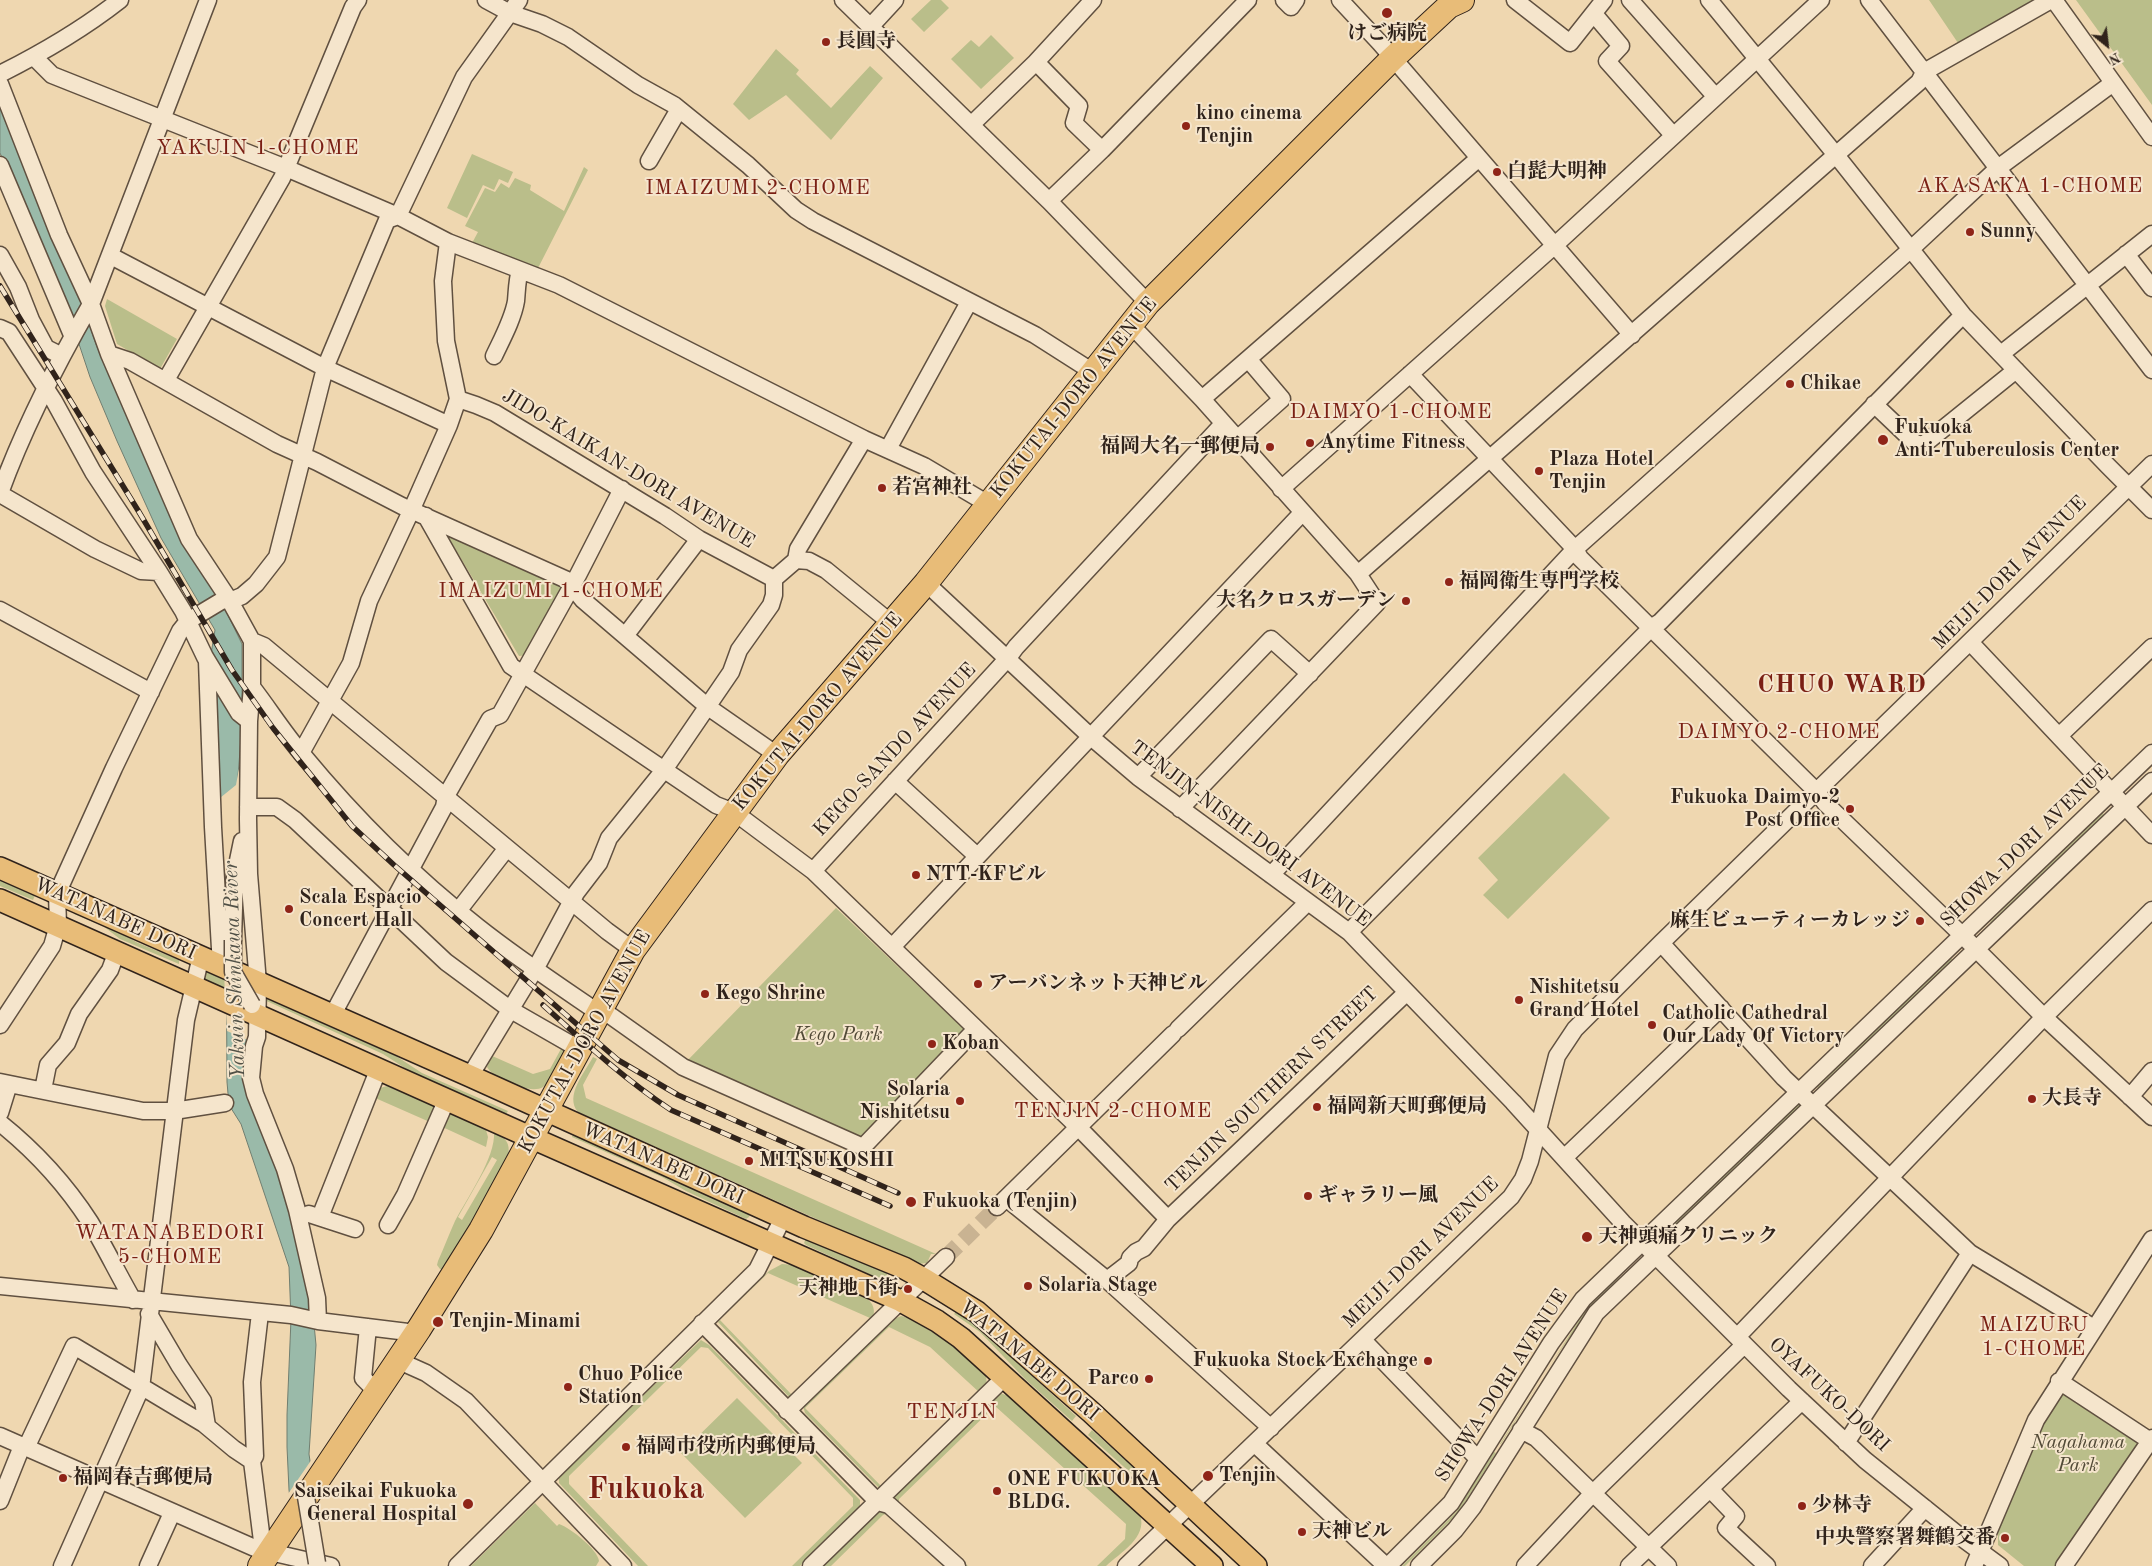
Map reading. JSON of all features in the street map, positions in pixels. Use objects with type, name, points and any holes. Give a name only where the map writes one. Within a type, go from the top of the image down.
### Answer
[{"type":"highway","name":"KOKUTAI-DORO AVENUE","points":[[264,1559],[416,1333],[481,1230],[632,950],[777,755],[926,583],[1148,303],[1392,59],[1449,6],[1462,0]]},
{"type":"main road","name":"WATANABE DORI","points":[[0,868],[470,1076],[782,1218],[904,1268],[924,1279],[977,1312],[1091,1412],[1189,1506],[1256,1566]]},
{"type":"main road","name":"WATANABE DORI","points":[[0,900],[254,1010],[530,1138],[901,1301],[937,1321],[961,1338],[1212,1566]]},
{"type":"street","points":[[0,74],[34,57],[91,23],[120,0]]},
{"type":"street","points":[[159,572],[141,571],[95,549],[0,494],[14,454],[62,356],[89,308],[111,256],[208,0]]},
{"type":"street","points":[[166,380],[286,168],[353,7],[358,0]]},
{"type":"street","points":[[486,0],[514,6],[542,24],[568,37],[638,85],[679,109],[748,164],[796,210],[813,221],[1036,335],[1093,372]]},
{"type":"street","points":[[843,0],[1050,201],[1148,303]]},
{"type":"street","points":[[871,26],[895,0]]},
{"type":"street","points":[[971,125],[1036,62],[1093,0]]},
{"type":"street","points":[[1050,201],[1248,0]]},
{"type":"street","points":[[1284,0],[1291,7],[1296,0]]},
{"type":"street","points":[[1340,0],[1632,335]]},
{"type":"street","points":[[1515,0],[1570,43],[1604,0]]},
{"type":"street","points":[[1630,0],[1715,96]]},
{"type":"street","points":[[1710,0],[1963,315],[2152,510]]},
{"type":"street","points":[[1281,489],[1554,246],[1821,0]]},
{"type":"street","points":[[1869,0],[2152,370]]},
{"type":"street","points":[[1358,574],[1919,82],[1924,72],[2052,0],[2152,137]]},
{"type":"street","points":[[0,1025],[52,946],[58,925],[57,894],[172,648],[195,617],[226,601],[242,596],[256,584],[277,557],[325,368],[387,220],[398,216],[464,77],[514,6]]},
{"type":"street","points":[[1594,14],[1620,46],[1606,61],[1673,135]]},
{"type":"street","points":[[34,57],[52,75],[286,168],[398,216],[448,242],[559,285],[864,439],[924,466],[988,504]]},
{"type":"street","points":[[1036,62],[1079,106],[1074,122],[1102,150]]},
{"type":"street","points":[[1271,875],[1575,549],[1911,249],[1998,168],[2113,83]]},
{"type":"street","points":[[0,84],[89,308],[189,539],[252,641],[252,687],[246,719],[249,874],[238,974]]},
{"type":"street","points":[[650,161],[679,109]]},
{"type":"street","points":[[1202,399],[1479,158]]},
{"type":"street","points":[[0,165],[73,335]]},
{"type":"street","points":[[2001,354],[2152,234]]},
{"type":"street","points":[[301,753],[351,663],[369,601],[419,513],[458,399],[446,341],[443,281],[448,242]]},
{"type":"street","points":[[2126,254],[2152,288]]},
{"type":"street","points":[[0,255],[18,286],[31,320],[46,348],[62,356]]},
{"type":"street","points":[[111,256],[325,368],[449,425]]},
{"type":"street","points":[[494,356],[505,334],[516,301],[516,286],[520,270]]},
{"type":"street","points":[[888,450],[969,302]]},
{"type":"street","points":[[1349,932],[1652,627],[1660,622],[1963,315]]},
{"type":"street","points":[[1131,325],[1202,399],[1236,440],[1358,574],[1377,603],[1180,809]]},
{"type":"street","points":[[0,328],[9,332],[46,388],[93,472],[159,572],[195,617],[206,659],[208,737],[238,974],[254,1010],[257,1036],[254,1046],[251,1078],[255,1094],[285,1169],[297,1210],[317,1298],[316,1321]]},
{"type":"street","points":[[109,354],[130,360],[277,444],[304,455],[402,506],[567,580],[583,600],[708,707],[777,755]]},
{"type":"street","points":[[1236,440],[1282,399],[1248,359]]},
{"type":"street","points":[[1874,404],[1915,443],[1923,445],[2016,370]]},
{"type":"street","points":[[1410,374],[1575,549],[1580,558],[1652,627],[1816,791],[1826,804],[2044,1017],[2152,1117]]},
{"type":"street","name":"JIDO-KAIKAN-DORI AVENUE","points":[[458,399],[476,404],[495,413],[622,489],[699,539],[774,580]]},
{"type":"street","name":"KEGO-SANDO AVENUE","points":[[813,871],[1222,424]]},
{"type":"street","points":[[470,1076],[511,1010],[572,901],[598,863],[609,838],[664,770],[731,672],[739,650],[771,605],[774,595],[774,580],[796,560],[798,549],[864,439]]},
{"type":"street","name":"MEIJI-DORI AVENUE","points":[[1168,1526],[1511,1197],[1523,1180],[1557,1056],[1575,1029],[2152,464]]},
{"type":"street","points":[[332,1016],[444,807],[446,796],[476,741],[490,719],[500,715],[572,585],[622,489]]},
{"type":"street","points":[[419,513],[510,666],[716,805],[734,812],[813,871],[1078,1127],[1168,1219]]},
{"type":"street","points":[[892,947],[1302,513]]},
{"type":"street","points":[[625,636],[699,539]]},
{"type":"street","points":[[796,560],[809,561],[826,570],[891,623]]},
{"type":"street","name":"TENJIN-NISHI-DORI AVENUE","points":[[926,583],[1091,737],[1138,777],[1349,932],[1564,1157]]},
{"type":"street","points":[[0,610],[150,692]]},
{"type":"street","points":[[1138,777],[1271,639],[1310,674]]},
{"type":"street","points":[[252,641],[264,646],[632,950]]},
{"type":"street","points":[[1970,642],[2152,835]]},
{"type":"street","points":[[2059,736],[2152,647]]},
{"type":"street","points":[[206,659],[239,713],[246,719]]},
{"type":"street","points":[[252,687],[301,753],[343,802],[410,869],[458,911],[534,969],[599,1013],[611,1016],[683,1066],[863,1147],[976,1029]]},
{"type":"street","name":"SHOWA-DORI AVENUE","points":[[1387,1566],[1446,1508],[1551,1343],[1583,1298],[2152,754]]},
{"type":"street","points":[[895,781],[977,856]]},
{"type":"street","name":"SHOWA-DORI AVENUE","points":[[1419,1566],[1455,1530],[1473,1507],[1596,1313],[2152,781]]},
{"type":"street","points":[[247,819],[277,807],[295,820],[388,910],[446,962],[511,1010],[579,1048]]},
{"type":"street","points":[[247,819],[234,875],[238,974],[254,1010]]},
{"type":"street","points":[[458,911],[507,848]]},
{"type":"street","points":[[1271,1428],[1107,1280],[1001,1202],[1308,902]]},
{"type":"street","points":[[1525,1566],[1740,1341],[1890,1176],[2044,1017],[2152,910]]},
{"type":"street","points":[[1661,943],[1798,1092],[1890,1176],[1970,1253],[2094,1328]]},
{"type":"street","points":[[43,1090],[48,1065],[67,1043],[76,1020],[110,970],[117,951]]},
{"type":"street","points":[[62,1566],[141,1388],[174,1111],[193,985],[201,956]]},
{"type":"street","name":"TENJIN SOUTHERN STREET","points":[[1107,1280],[1129,1263],[1130,1258],[1144,1248],[1168,1219],[1406,993]]},
{"type":"street","points":[[1564,1157],[1721,1008]]},
{"type":"street","points":[[320,1217],[379,1068]]},
{"type":"street","points":[[2130,1096],[2152,1071]]},
{"type":"street","points":[[0,1113],[5,1083],[143,1110],[174,1111],[225,1102]]},
{"type":"street","points":[[388,1225],[405,1196],[447,1099]]},
{"type":"street","points":[[0,1124],[40,1158],[62,1183],[89,1222],[132,1300]]},
{"type":"street","name":"OYAFUKO-DORI","points":[[1564,1157],[1642,1242],[1740,1341],[1846,1443],[1925,1508],[1977,1559],[2000,1566]]},
{"type":"street","points":[[297,1210],[354,1229]]},
{"type":"street","points":[[457,1566],[758,1270],[782,1218]]},
{"type":"street","points":[[1977,1559],[2036,1420],[2059,1381],[2152,1239]]},
{"type":"street","points":[[1846,1443],[1970,1253]]},
{"type":"street","points":[[787,1411],[946,1257]]},
{"type":"street","points":[[0,1286],[132,1300],[150,1308],[260,1312],[416,1333]]},
{"type":"street","points":[[150,1308],[203,1401],[207,1426]]},
{"type":"street","points":[[260,1312],[252,1382],[254,1456],[252,1461],[264,1559]]},
{"type":"street","points":[[702,1323],[878,1502],[889,1505],[956,1566]]},
{"type":"street","points":[[368,1327],[363,1378],[376,1391]]},
{"type":"street","points":[[1363,1340],[1478,1459]]},
{"type":"street","points":[[0,1501],[24,1447],[74,1346],[207,1426],[234,1449],[252,1461]]},
{"type":"street","points":[[397,1360],[426,1373],[466,1401],[623,1566]]},
{"type":"street","points":[[812,1566],[1004,1378]]},
{"type":"street","points":[[2059,1381],[2151,1440],[2064,1566]]},
{"type":"street","points":[[1629,1566],[1802,1401]]},
{"type":"street","points":[[1521,1430],[1536,1438],[1668,1566]]},
{"type":"street","points":[[0,1436],[257,1549],[264,1559]]},
{"type":"street","points":[[1255,1444],[1387,1566]]},
{"type":"street","points":[[264,1559],[326,1565],[311,1489]]},
{"type":"street","points":[[1710,1489],[1736,1516],[1726,1528],[1768,1566]]},
{"type":"street","points":[[1872,1566],[1925,1508]]},
{"type":"street","points":[[148,1566],[172,1513]]},
{"type":"street","points":[[1126,1566],[1168,1526]]},
{"type":"green space","points":[[931,0],[941,0],[949,8],[924,32],[911,19]]},
{"type":"green space","points":[[1929,0],[2036,0],[1958,43]]},
{"type":"green space","points":[[2076,0],[2152,0],[2152,105]]},
{"type":"green space","points":[[991,35],[1014,58],[981,89],[951,59],[971,40],[979,47]]},
{"type":"green space","points":[[776,49],[799,70],[796,74],[831,108],[870,66],[883,78],[831,140],[786,95],[749,120],[733,104]]},
{"type":"green space","points":[[472,154],[513,172],[508,183],[499,179],[494,190],[483,185],[467,218],[447,208]]},
{"type":"green space","points":[[584,167],[588,170],[536,272],[471,245],[478,232],[465,226],[485,188],[495,192],[501,183],[509,188],[515,178],[531,185],[530,190],[564,211]]},
{"type":"green space","points":[[107,299],[177,339],[160,369],[117,344],[105,306]]},
{"type":"green space","points":[[450,533],[563,585],[565,591],[529,655],[519,656],[447,535]]},
{"type":"green space","points":[[1564,773],[1610,818],[1508,919],[1483,895],[1498,880],[1478,858]]},
{"type":"green space","points":[[2103,813],[2104,815],[1990,922]]},
{"type":"green space","points":[[0,878],[36,893],[33,900],[0,886]]},
{"type":"green space","name":"Kego Park","points":[[836,908],[968,1033],[862,1145],[685,1063]]},
{"type":"green space","points":[[76,910],[105,923],[136,942],[179,960],[179,964],[120,939],[103,926],[74,914]]},
{"type":"green space","points":[[1951,958],[1953,960],[1817,1087]]},
{"type":"green space","points":[[200,969],[227,981],[225,988],[199,977]]},
{"type":"green space","points":[[261,996],[396,1056],[422,1073],[508,1111],[506,1114],[408,1070],[383,1054],[260,998]]},
{"type":"green space","points":[[515,1016],[562,1042],[565,1046],[564,1053],[552,1077],[543,1087],[530,1089],[513,1085],[491,1072],[487,1067],[490,1055],[533,1074],[550,1069],[562,1047],[514,1020],[509,1022]]},
{"type":"green space","points":[[593,1057],[597,1059],[583,1085],[586,1098],[936,1254],[931,1254],[927,1263],[917,1264],[578,1112],[574,1106],[574,1092]]},
{"type":"green space","points":[[387,1086],[436,1107],[432,1123],[373,1097],[380,1088]]},
{"type":"green space","points":[[1800,1103],[1802,1106],[1677,1227],[1674,1224]]},
{"type":"green space","points":[[443,1113],[450,1113],[486,1130],[488,1137],[486,1147],[438,1125]]},
{"type":"green space","points":[[494,1132],[501,1136],[508,1144],[508,1156],[443,1269],[440,1269],[437,1265],[438,1261],[455,1221],[486,1165]],"holes":[[[492,1157],[497,1160],[462,1220],[458,1217]]]},
{"type":"green space","points":[[573,1134],[750,1213],[749,1217],[746,1219],[686,1191],[662,1177],[572,1137]]},
{"type":"green space","points":[[806,1238],[887,1272],[887,1277],[882,1280],[806,1245],[804,1243]]},
{"type":"green space","points":[[782,1264],[794,1265],[865,1297],[872,1305],[874,1311],[872,1321],[790,1398],[718,1322],[769,1271]],"holes":[[[768,1273],[870,1318],[792,1395],[720,1320]]]},
{"type":"green space","points":[[1619,1276],[1586,1315],[1543,1376],[1588,1306]]},
{"type":"green space","points":[[956,1312],[977,1326],[1076,1416],[1072,1421],[1025,1379],[980,1332],[954,1314]]},
{"type":"green space","points":[[901,1316],[909,1318],[957,1347],[983,1372],[986,1376],[987,1386],[980,1393],[930,1347],[889,1327],[805,1408],[881,1486],[884,1485],[880,1489],[805,1413],[803,1406],[887,1322]]},
{"type":"green space","points":[[701,1340],[709,1345],[860,1500],[860,1506],[800,1566],[792,1566],[853,1506],[853,1498],[708,1348],[701,1347],[569,1476],[569,1484],[648,1566],[638,1566],[559,1483],[562,1473]]},
{"type":"green space","points":[[1539,1383],[1501,1444],[1500,1444]]},
{"type":"green space","points":[[1000,1393],[1011,1397],[1140,1515],[1140,1530],[1136,1537],[1125,1550],[1106,1566],[1097,1566],[1125,1539],[1126,1524],[995,1406],[899,1499],[899,1503],[968,1566],[962,1566],[892,1502],[892,1495]]},
{"type":"green space","name":"Nagahama Park","points":[[2066,1393],[2137,1441],[2137,1446],[2056,1566],[2024,1566],[1998,1545],[1998,1533],[2039,1435],[2058,1401]]},
{"type":"green space","points":[[737,1398],[802,1463],[745,1518],[681,1453]]},
{"type":"green space","points":[[1092,1430],[1145,1478],[1141,1482],[1088,1435]]},
{"type":"green space","points":[[1494,1452],[1496,1453],[1458,1513],[1405,1566],[1402,1566],[1456,1512]]},
{"type":"green space","points":[[535,1503],[557,1526],[559,1524],[570,1530],[594,1551],[599,1561],[596,1566],[471,1566]]},
{"type":"green space","points":[[883,1509],[952,1566],[943,1566],[886,1514],[831,1566],[823,1566],[878,1511]]},
{"type":"water","name":"Yakuin Shinkawa River","points":[[0,100],[84,303],[101,357],[242,644],[242,725],[238,776],[250,1045],[283,1175],[314,1324],[316,1345],[309,1454],[325,1566],[299,1566],[289,1490],[287,1415],[291,1319],[289,1267],[241,1124],[229,1105],[227,1082],[226,916],[211,654],[215,630],[161,538],[90,377],[72,323],[0,153]]},
{"type":"pier","points":[[242,752],[252,1042],[227,1031],[215,802],[236,785]]},
{"type":"pier","points":[[312,1459],[328,1566],[298,1566],[288,1494]]},
{"type":"tunnel","points":[[946,1257],[997,1207]]},
{"type":"railway","points":[[0,286],[139,512],[232,670],[273,728],[352,826],[394,865],[618,1060],[678,1095],[898,1193]]},
{"type":"railway","points":[[543,1005],[621,1073],[671,1110],[890,1206]]},
{"type":"place","name":"けご病院","points":[[1387,13]]},
{"type":"place","name":"長圓寺","points":[[826,42]]},
{"type":"place","name":"kino cinema Tenjin","points":[[1186,126]]},
{"type":"place","name":"白髭大明神","points":[[1497,172]]},
{"type":"place","name":"Sunny","points":[[1970,232]]},
{"type":"place","name":"Chikae","points":[[1790,384]]},
{"type":"place","name":"Fukuoka Anti-Tuberculosis Center","points":[[1883,440]]},
{"type":"place","name":"Anytime Fitness","points":[[1310,443]]},
{"type":"place","name":"福岡大名一郵便局","points":[[1270,447]]},
{"type":"place","name":"Plaza Hotel Tenjin","points":[[1539,471]]},
{"type":"place","name":"若宮神社","points":[[882,488]]},
{"type":"place","name":"福岡衛生専門学校","points":[[1449,582]]},
{"type":"place","name":"大名クロスガーデン","points":[[1406,601]]},
{"type":"place","name":"Fukuoka Daimyo-2 Post Office","points":[[1850,809]]},
{"type":"place","name":"NTT-KFビル","points":[[916,875]]},
{"type":"place","name":"Scala Espacio Concert Hall","points":[[289,909]]},
{"type":"place","name":"麻生ビューティーカレッジ","points":[[1920,921]]},
{"type":"place","name":"アーバンネット天神ビル","points":[[978,984]]},
{"type":"place","name":"Kego Shrine","points":[[705,994]]},
{"type":"place","name":"Nishitetsu Grand Hotel","points":[[1519,1000]]},
{"type":"place","name":"Catholic Cathedral Our Lady Of Victory","points":[[1652,1025]]},
{"type":"place","name":"Koban","points":[[932,1044]]},
{"type":"place","name":"大長寺","points":[[2032,1099]]},
{"type":"place","name":"Solaria Nishitetsu","points":[[960,1101]]},
{"type":"place","name":"福岡新天町郵便局","points":[[1317,1107]]},
{"type":"place","name":"MITSUKOSHI","points":[[749,1161]]},
{"type":"place","name":"ギャラリー風","points":[[1308,1196]]},
{"type":"place","name":"Fukuoka (Tenjin)","points":[[911,1202]]},
{"type":"place","name":"天神頭痛クリニック","points":[[1587,1237]]},
{"type":"place","name":"Solaria Stage","points":[[1028,1286]]},
{"type":"place","name":"天神地下街","points":[[908,1289]]},
{"type":"place","name":"Tenjin-Minami","points":[[438,1322]]},
{"type":"place","name":"Fukuoka Stock Exchange","points":[[1428,1361]]},
{"type":"place","name":"Parco","points":[[1149,1379]]},
{"type":"place","name":"Chuo Police Station","points":[[568,1387]]},
{"type":"place","name":"福岡市役所内郵便局","points":[[626,1447]]},
{"type":"place","name":"Tenjin","points":[[1208,1476]]},
{"type":"place","name":"福岡春吉郵便局","points":[[63,1478]]},
{"type":"place","name":"ONE FUKUOKA BLDG.","points":[[997,1491]]},
{"type":"place","name":"Saiseikai Fukuoka General Hospital","points":[[468,1504]]},
{"type":"place","name":"少林寺","points":[[1802,1506]]},
{"type":"place","name":"天神ビル","points":[[1302,1532]]},
{"type":"place","name":"中央警察署舞鶴交番","points":[[2005,1538]]},
{"type":"district","name":"YAKUIN 1-CHOME","points":[[258,148]]},
{"type":"district","name":"AKASAKA 1-CHOME","points":[[2030,186]]},
{"type":"district","name":"IMAIZUMI 2-CHOME","points":[[758,188]]},
{"type":"district","name":"DAIMYO 1-CHOME","points":[[1391,412]]},
{"type":"district","name":"IMAIZUMI 1-CHOME","points":[[551,591]]},
{"type":"district","name":"CHUO WARD","points":[[1842,685]]},
{"type":"district","name":"DAIMYO 2-CHOME","points":[[1779,732]]},
{"type":"district","name":"TENJIN 2-CHOME","points":[[1113,1111]]},
{"type":"district","name":"WATANABEDORI 5-CHOME","points":[[170,1245]]},
{"type":"district","name":"MAIZURU 1-CHOME","points":[[2034,1337]]},
{"type":"district","name":"TENJIN","points":[[952,1412]]},
{"type":"district","name":"Fukuoka","points":[[646,1490]]}]
